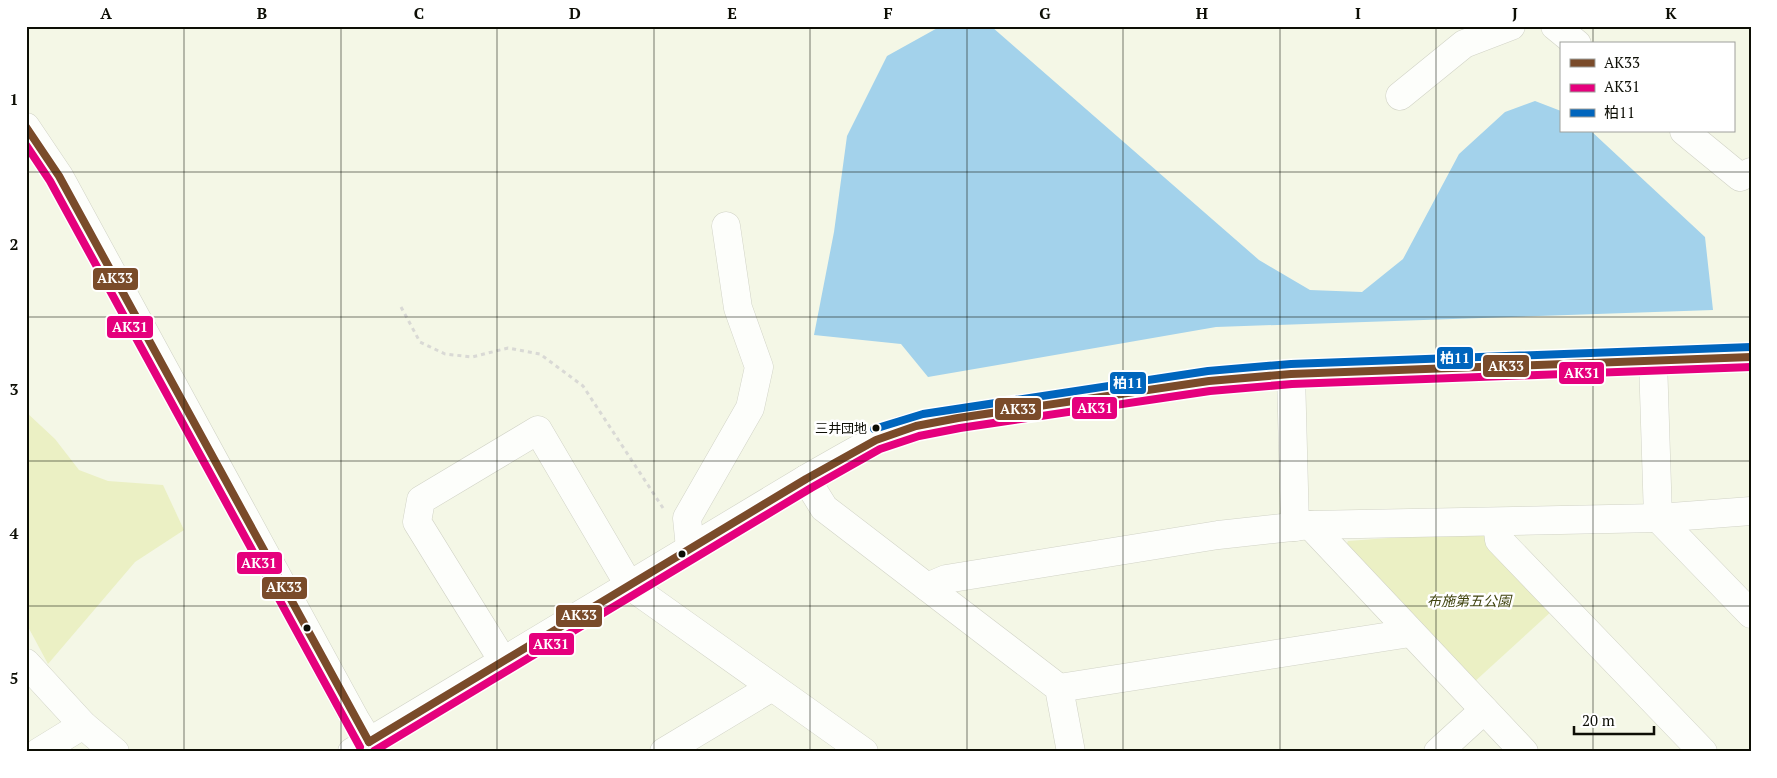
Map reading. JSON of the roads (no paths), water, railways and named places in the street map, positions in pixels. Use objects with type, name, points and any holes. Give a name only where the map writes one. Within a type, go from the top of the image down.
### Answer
[{"type":"street","points":[[1400,96],[1464,44],[1511,26]]},
{"type":"street","points":[[1555,26],[1575,42]]},
{"type":"street","points":[[26,127],[58,176],[365,749],[503,661],[806,479],[877,439],[924,424],[1209,381],[1291,374],[1751,357]]},
{"type":"street","points":[[1685,132],[1740,177],[1751,172]]},
{"type":"street","points":[[690,548],[687,518],[750,408],[760,367],[738,308],[726,226]]},
{"type":"street","points":[[1653,360],[1658,518],[1751,614]]},
{"type":"street","points":[[1291,374],[1302,526],[1410,633],[1524,752]]},
{"type":"street","points":[[503,661],[417,522],[421,500],[538,430],[629,585],[864,752]]},
{"type":"street","points":[[806,479],[824,508],[1059,688],[1071,752]]},
{"type":"street","points":[[927,587],[946,579],[1095,554],[1218,535],[1302,526],[1658,518],[1751,511]]},
{"type":"street","points":[[1497,522],[1499,540],[1703,752]]},
{"type":"street","points":[[1059,688],[1410,633]]},
{"type":"street","points":[[26,663],[84,725],[115,752]]},
{"type":"street","points":[[664,752],[772,687]]},
{"type":"street","points":[[1438,752],[1484,710]]},
{"type":"street","points":[[40,752],[84,725]]},
{"type":"water","points":[[941,26],[992,27],[1259,260],[1310,290],[1362,292],[1403,259],[1459,154],[1505,112],[1535,101],[1560,111],[1560,132],[1592,132],[1705,237],[1713,310],[1216,327],[928,377],[901,344],[814,335],[834,232],[847,136],[887,56]]},
{"type":"place","name":"三井団地","points":[[876,428]]},
{"type":"park label","name":"布施第五公園","points":[[1469,600]]}]
